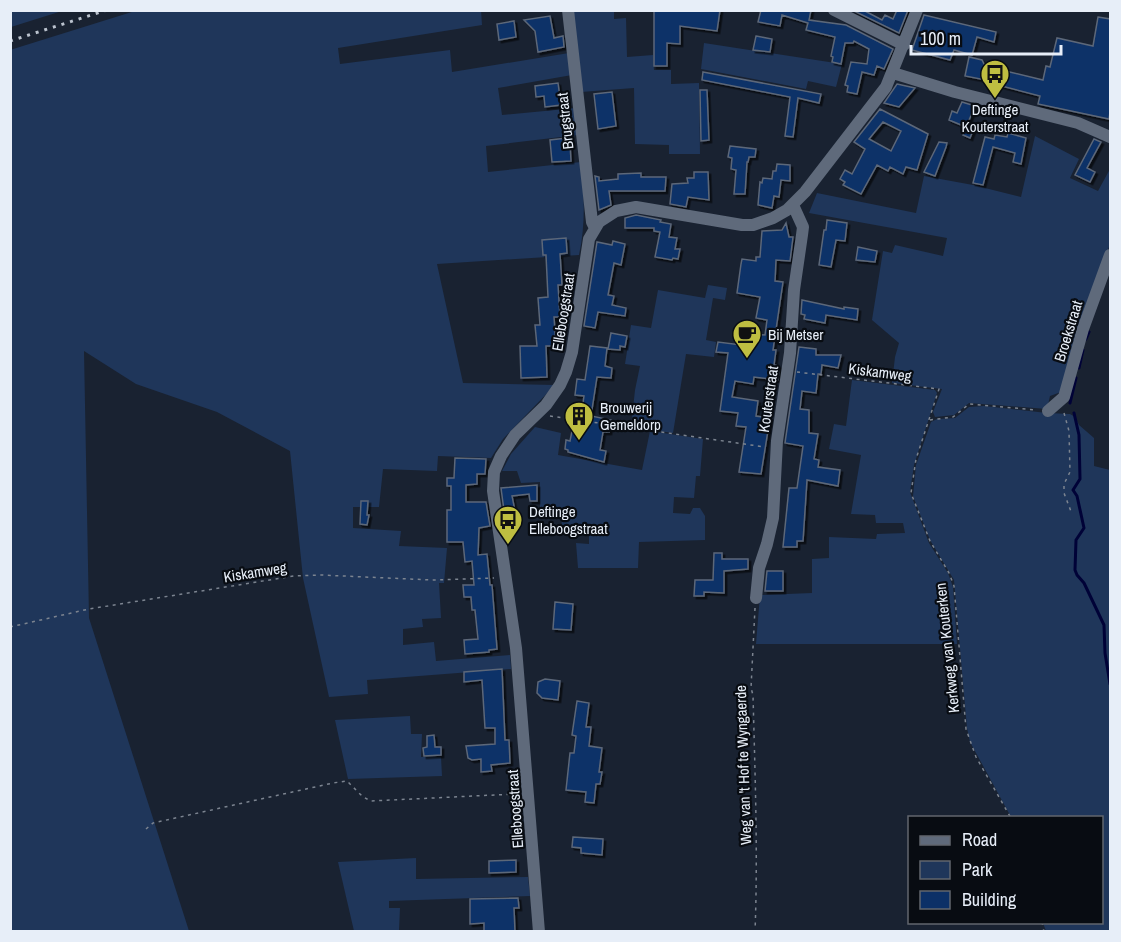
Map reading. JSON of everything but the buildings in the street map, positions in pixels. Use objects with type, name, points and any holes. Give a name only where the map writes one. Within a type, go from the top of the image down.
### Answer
[{"type":"street","name":"Brugstraat","points":[[568,10],[591,222],[595,228]]},
{"type":"street","points":[[834,10],[903,45]]},
{"type":"street","points":[[595,228],[608,215],[636,207],[753,225],[773,219],[793,205],[810,187],[886,87],[917,10]]},
{"type":"street","points":[[893,73],[946,90],[1078,123],[1110,137]]},
{"type":"street","name":"Kouterstraat","points":[[756,598],[759,568],[773,518],[777,449],[803,227],[793,205]]},
{"type":"street","name":"Elleboogstraat","points":[[539,932],[516,648],[493,491],[495,472],[510,442],[538,413],[560,385],[569,363],[589,239],[595,228]]},
{"type":"street","name":"Broekstraat","points":[[1053,407],[1064,397],[1083,329],[1110,255]]},
{"type":"path","name":"Kiskamweg","points":[[786,371],[939,389],[930,420]]},
{"type":"path","points":[[930,420],[953,417],[969,404],[1053,407],[1064,413],[1069,431],[1070,471],[1064,484],[1064,493],[1072,514]]},
{"type":"path","points":[[538,413],[777,449]]},
{"type":"path","name":"Kerkweg van Kouterken","points":[[930,420],[916,459],[911,492],[930,541],[954,586],[964,715],[970,742],[1010,816]]},
{"type":"path","name":"Kiskamweg","points":[[10,627],[89,609],[294,576],[432,580],[507,578]]},
{"type":"path","name":"Weg van 't Hof te Wyngaerde","points":[[755,932],[757,891],[751,688],[756,598]]},
{"type":"path","points":[[146,828],[153,823],[347,781],[363,797],[371,801],[529,793]]},
{"type":"green space","points":[[11,10],[62,10],[62,11],[11,27]]},
{"type":"green space","points":[[481,10],[482,25],[338,48],[340,64],[450,50],[452,72],[569,53],[572,75],[498,88],[502,115],[576,108],[578,135],[486,146],[488,172],[581,162],[584,208],[579,255],[437,264],[463,383],[555,385],[503,439],[491,458],[438,456],[437,471],[383,469],[379,507],[353,507],[353,528],[401,531],[399,546],[447,548],[444,583],[439,583],[441,618],[422,619],[423,627],[403,629],[403,645],[434,642],[436,661],[510,655],[511,669],[367,680],[368,694],[329,697],[303,578],[290,451],[217,412],[136,384],[84,351],[89,618],[189,931],[11,931],[10,50],[135,11]]},
{"type":"green space","points":[[571,11],[614,11],[614,19],[626,18],[627,57],[653,55],[654,70],[671,70],[671,84],[699,83],[700,154],[669,154],[669,145],[635,144],[634,88],[581,92]]},
{"type":"green space","points":[[704,43],[842,64],[836,87],[808,81],[806,89],[701,69]]},
{"type":"green space","points":[[1035,136],[1079,159],[1070,178],[1098,191],[1110,169],[1110,244],[1061,392],[1050,396],[1047,409],[969,403],[954,415],[935,417],[933,412],[942,389],[892,383],[899,343],[872,320],[883,251],[892,253],[895,245],[943,256],[947,238],[809,213],[817,193],[916,213],[924,176],[1021,197]]},
{"type":"green space","points":[[708,285],[727,288],[725,300],[713,298],[706,340],[716,342],[714,357],[686,354],[673,433],[631,427],[640,366],[625,364],[631,325],[651,328],[658,290],[705,298]]},
{"type":"green space","points":[[852,380],[935,390],[937,393],[914,465],[910,492],[929,543],[948,573],[953,587],[957,644],[756,644],[760,595],[812,593],[812,559],[829,558],[829,537],[876,539],[877,534],[905,533],[903,523],[876,523],[875,515],[851,514],[861,455],[829,449],[834,424],[846,426]]},
{"type":"green space","points":[[984,406],[1070,414],[1094,438],[1094,466],[1110,470],[1110,931],[1046,931],[1043,924],[1103,924],[1103,816],[1010,816],[970,742],[954,580],[930,540],[913,496],[916,465],[931,422],[937,419],[955,418],[969,407]]},
{"type":"green space","points":[[535,427],[561,433],[558,455],[642,470],[650,431],[703,439],[700,476],[696,476],[694,498],[674,497],[673,513],[690,514],[693,508],[700,508],[705,516],[705,540],[639,542],[638,568],[578,568],[576,543],[589,544],[589,530],[562,529],[561,507],[540,508],[540,482],[521,483],[517,471],[502,471],[511,454]]},
{"type":"green space","points":[[410,716],[411,734],[422,734],[421,757],[441,757],[442,776],[348,779],[335,720]]},
{"type":"green space","points":[[416,858],[416,879],[528,877],[530,896],[389,901],[389,908],[400,908],[399,931],[354,931],[338,862]]},
{"type":"waterway","points":[[1086,339],[1089,332]]},
{"type":"waterway","points":[[1079,368],[1083,350]]},
{"type":"waterway","points":[[1070,403],[1076,378]]},
{"type":"waterway","points":[[1074,413],[1079,435],[1080,479],[1073,490],[1077,496],[1084,528],[1076,540],[1075,570],[1084,583],[1104,625],[1105,653],[1110,684]]},
{"type":"railway","points":[[10,41],[107,10]]},
{"type":"place","name":"Deftinge Kouterstraat","points":[[995,100]]},
{"type":"place","name":"Bij Metser","points":[[747,360]]},
{"type":"place","name":"Brouwerij Gemeldorp","points":[[579,442]]},
{"type":"place","name":"Deftinge Elleboogstraat","points":[[508,546]]}]
